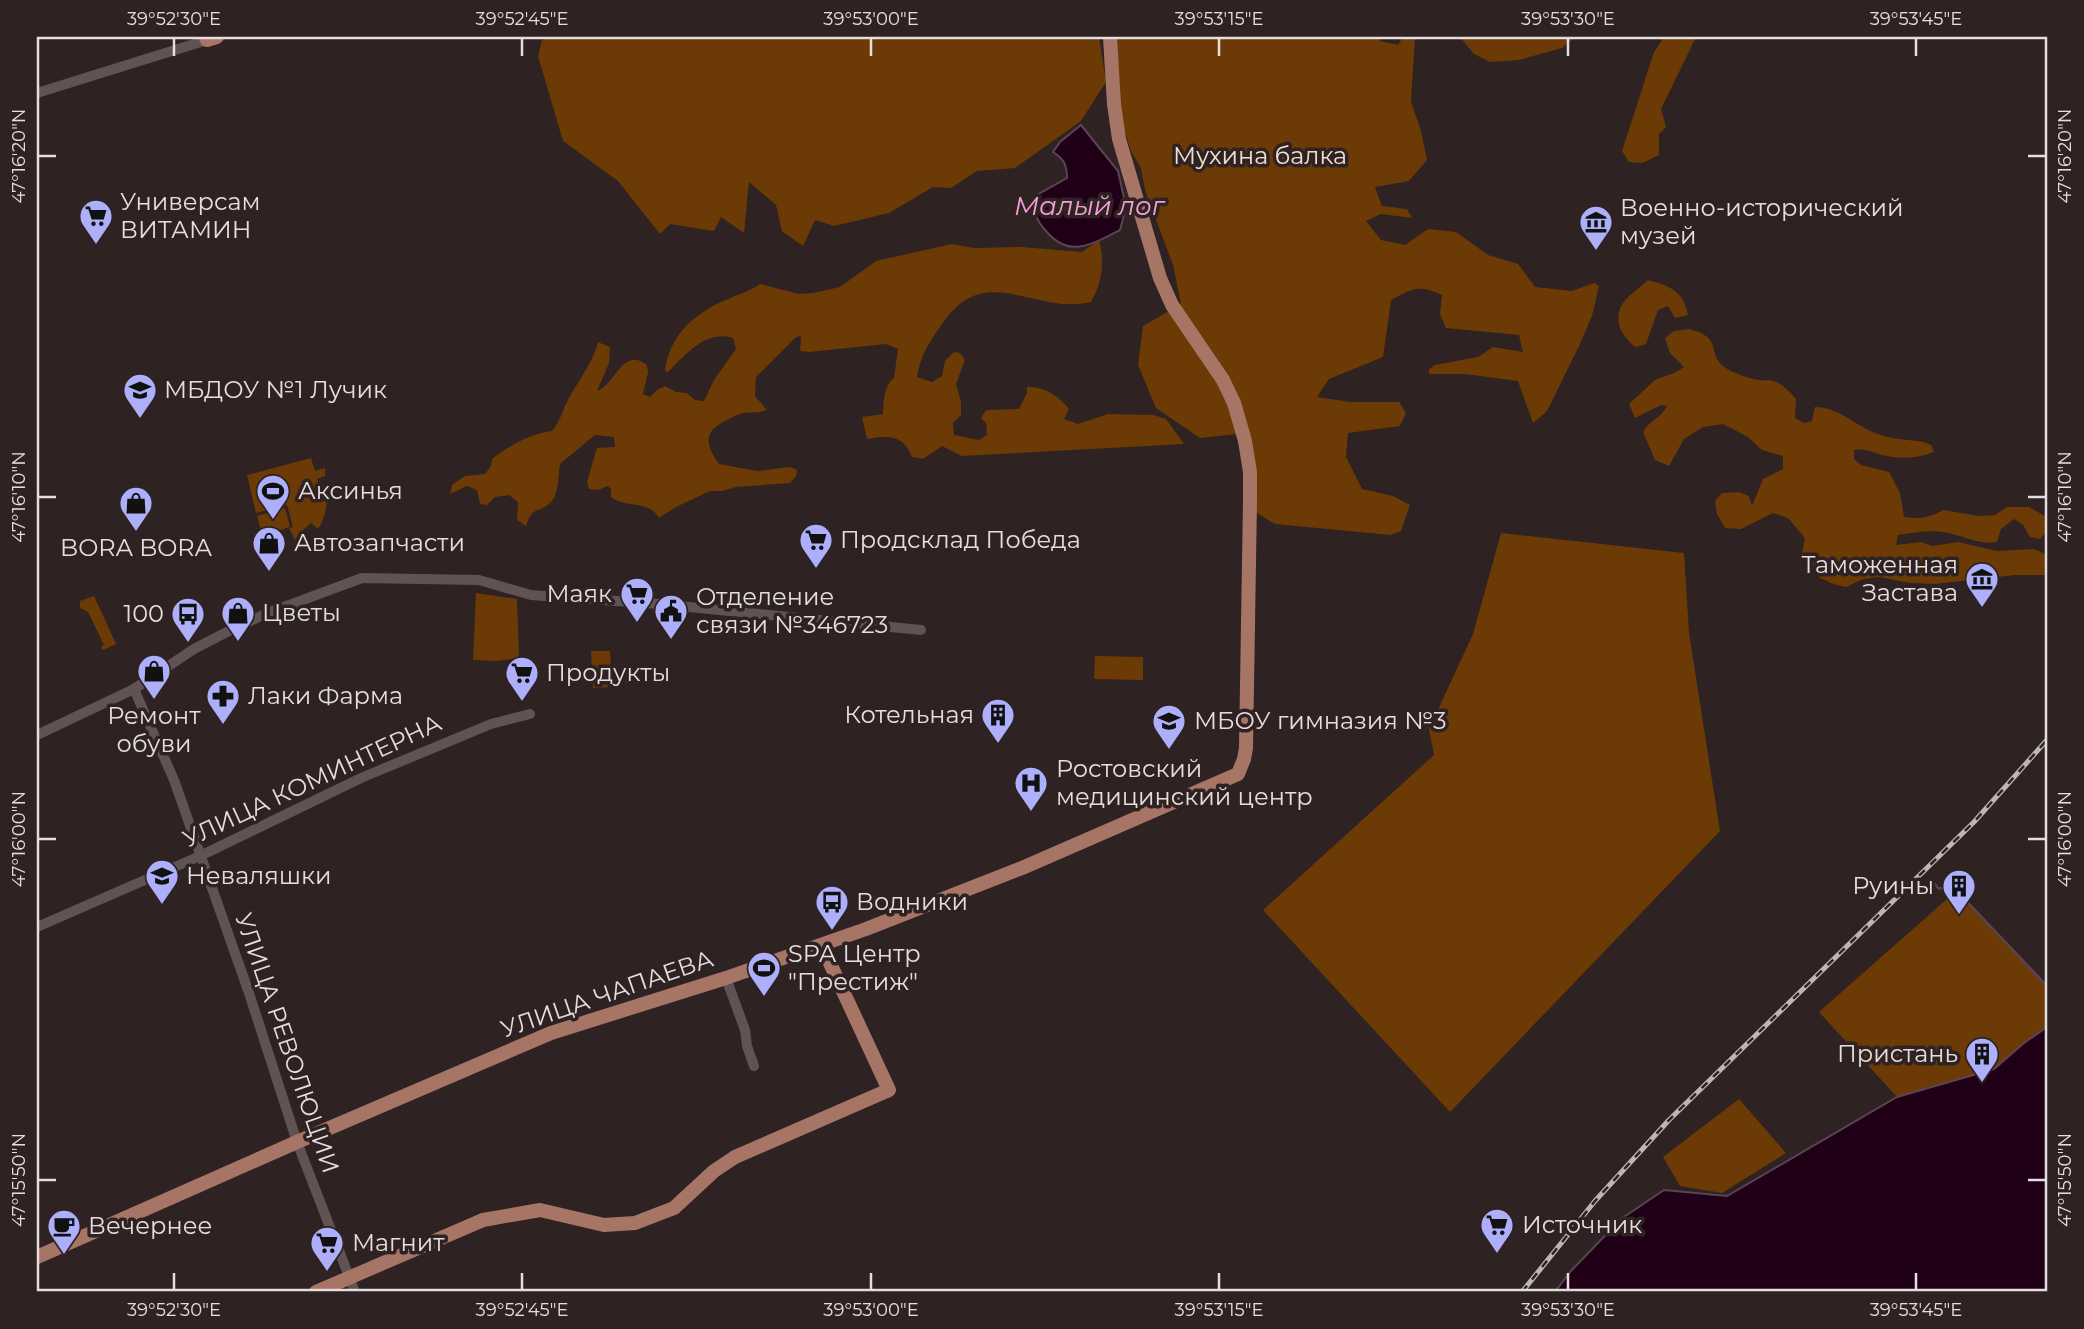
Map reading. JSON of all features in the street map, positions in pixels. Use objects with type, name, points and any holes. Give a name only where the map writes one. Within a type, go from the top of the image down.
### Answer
[{"type":"main road","name":"УЛИЦА ЧАПАЕВА","points":[[37,1257],[551,1033],[822,946],[1022,868],[1238,774],[1246,748],[1250,500],[1248,455],[1234,403],[1223,380],[1172,305],[1160,278],[1119,139],[1110,37]]},
{"type":"main road","points":[[316,1292],[483,1220],[512,1213],[540,1210],[604,1226],[627,1224],[659,1216],[683,1203],[714,1171],[735,1157],[889,1090],[822,946]]},
{"type":"street","points":[[37,93],[210,38]]},
{"type":"street","points":[[37,734],[134,689],[184,655],[223,634],[265,614],[362,578],[479,580],[531,595],[659,604],[921,631]]},
{"type":"street","name":"УЛИЦА РЕВОЛЮЦИИ","points":[[134,689],[174,780],[298,1142],[355,1292]]},
{"type":"street","name":"УЛИЦА КОМИНТЕРНА","points":[[37,927],[200,856],[361,778],[491,724],[530,713]]},
{"type":"street","points":[[726,978],[745,1030],[754,1066]]},
{"type":"green space","points":[[548,37],[1099,37],[1106,82],[1081,121],[1015,168],[977,171],[951,188],[933,187],[889,213],[834,226],[815,220],[803,246],[782,231],[776,205],[749,182],[744,233],[721,217],[714,231],[670,224],[660,234],[618,181],[563,141],[538,56],[542,40]]},
{"type":"green space","name":"Мухина балка","points":[[1117,37],[1378,37],[1380,41],[1398,45],[1403,37],[1415,37],[1411,102],[1427,160],[1409,181],[1375,187],[1382,206],[1407,209],[1412,218],[1381,214],[1366,221],[1381,240],[1405,245],[1428,229],[1456,232],[1488,255],[1518,264],[1535,287],[1572,291],[1594,283],[1599,286],[1592,316],[1547,411],[1533,423],[1518,381],[1465,374],[1429,374],[1429,369],[1435,365],[1478,357],[1493,347],[1523,352],[1519,335],[1446,328],[1440,314],[1442,295],[1421,289],[1410,291],[1391,300],[1383,357],[1329,379],[1317,397],[1350,402],[1399,402],[1406,413],[1400,426],[1348,433],[1346,457],[1362,489],[1393,496],[1410,505],[1401,531],[1391,535],[1275,524],[1254,511],[1246,433],[1200,438],[1156,408],[1138,365],[1143,326],[1181,304],[1173,265],[1145,190],[1141,168],[1131,151],[1124,129],[1113,82]]},
{"type":"green space","points":[[1460,37],[1576,37],[1562,48],[1519,60],[1490,62],[1474,54]]},
{"type":"green space","points":[[1664,37],[1696,37],[1661,109],[1666,127],[1659,134],[1659,155],[1642,163],[1629,162],[1622,151],[1654,52]]},
{"type":"green space","points":[[1099,240],[1101,272],[1098,288],[1091,302],[1049,302],[993,292],[976,295],[959,305],[942,324],[923,355],[917,377],[932,382],[942,376],[945,361],[954,352],[960,353],[965,360],[956,384],[961,415],[953,423],[954,435],[979,440],[987,435],[986,423],[981,418],[986,410],[1019,409],[1027,387],[1033,387],[1051,393],[1065,404],[1069,409],[1064,419],[1078,424],[1108,414],[1154,415],[1166,419],[1184,444],[962,456],[942,446],[923,459],[912,457],[905,444],[894,438],[867,439],[862,417],[883,414],[885,394],[894,378],[898,349],[886,344],[800,351],[801,336],[796,337],[756,377],[755,396],[767,410],[741,414],[723,422],[709,436],[709,446],[719,464],[757,471],[790,467],[797,470],[790,483],[710,491],[659,518],[649,508],[617,501],[611,497],[611,489],[608,486],[598,490],[589,489],[587,482],[597,448],[615,447],[614,437],[595,435],[560,464],[553,500],[534,512],[526,526],[517,520],[518,502],[509,495],[495,497],[487,505],[480,504],[477,490],[467,486],[450,494],[452,485],[465,476],[485,474],[492,459],[506,449],[528,437],[552,431],[592,359],[598,342],[610,347],[609,363],[597,391],[604,387],[625,363],[638,360],[647,365],[643,394],[650,397],[665,386],[676,392],[687,393],[695,400],[704,401],[714,380],[736,349],[733,338],[723,336],[705,340],[689,351],[668,372],[665,371],[667,358],[672,347],[685,327],[694,319],[714,305],[760,284],[799,294],[813,293],[840,287],[876,261],[952,244],[974,248],[1021,247],[1082,252]]},
{"type":"green space","points":[[1648,280],[1680,295],[1688,315],[1675,318],[1668,306],[1658,310],[1646,344],[1636,347],[1620,328],[1618,315],[1625,300]]},
{"type":"green space","points":[[1689,329],[1707,336],[1715,355],[1726,368],[1751,378],[1774,381],[1784,387],[1796,399],[1795,418],[1804,423],[1812,421],[1815,407],[1823,408],[1839,413],[1881,435],[1931,445],[1934,452],[1911,457],[1893,457],[1867,450],[1854,450],[1854,459],[1861,465],[1889,472],[1900,493],[1904,517],[1924,517],[1943,510],[1979,516],[1995,515],[2007,507],[2029,507],[2045,516],[2047,531],[2040,539],[2030,537],[2023,525],[2014,519],[2001,529],[1997,542],[1983,542],[1932,531],[1898,535],[1896,545],[1921,542],[1932,546],[1958,542],[1997,551],[2034,549],[2047,555],[2047,575],[2015,575],[1935,584],[1910,583],[1879,577],[1863,579],[1846,587],[1820,578],[1802,553],[1805,538],[1788,518],[1773,513],[1741,529],[1725,528],[1717,514],[1715,501],[1722,493],[1739,492],[1749,496],[1752,506],[1763,479],[1783,469],[1783,456],[1762,450],[1748,437],[1723,424],[1703,427],[1684,439],[1669,466],[1655,460],[1643,432],[1667,406],[1661,405],[1635,418],[1629,404],[1655,380],[1684,367],[1670,353],[1665,338],[1674,331]]},
{"type":"green space","points":[[311,458],[315,471],[325,468],[325,476],[317,479],[321,493],[326,492],[327,501],[318,529],[311,523],[302,531],[307,538],[303,541],[300,537],[295,540],[289,528],[293,527],[287,505],[256,513],[247,475]]},
{"type":"green space","name":"Аксинья","points":[[285,508],[290,527],[262,535],[257,516]]},
{"type":"green space","points":[[1501,533],[1684,553],[1689,633],[1720,831],[1450,1112],[1263,910],[1434,755],[1429,729],[1473,634]]},
{"type":"green space","points":[[476,593],[517,599],[519,658],[473,660]]},
{"type":"green space","points":[[94,596],[116,644],[103,650],[101,647],[104,645],[88,612],[80,608],[80,601]]},
{"type":"green space","points":[[591,651],[610,651],[612,687],[593,688]]},
{"type":"green space","points":[[1095,656],[1143,657],[1143,680],[1094,679]]},
{"type":"green space","points":[[1956,891],[2047,987],[2047,1027],[1994,1069],[1897,1097],[1819,1012]]},
{"type":"green space","points":[[1739,1099],[1786,1153],[1722,1193],[1680,1186],[1663,1157]]},
{"type":"water","name":"Малый лог","points":[[1081,125],[1118,171],[1126,207],[1120,230],[1091,244],[1072,247],[1063,245],[1046,231],[1037,219],[1035,206],[1037,195],[1067,178],[1064,163],[1053,152],[1060,142]]},
{"type":"water","points":[[2047,1027],[2047,1292],[1555,1292],[1570,1272],[1621,1219],[1664,1190],[1727,1196],[1897,1097],[1994,1069]]},
{"type":"waterway","points":[[1931,879],[1938,888],[1955,889],[2047,986]]},
{"type":"railway","points":[[1522,1292],[1595,1201],[1669,1120],[1974,822],[2047,740]]},
{"type":"place","name":"Универсам ВИТАМИН","points":[[96,246]]},
{"type":"place","name":"Военно-исторический музей","points":[[1596,252]]},
{"type":"place","name":"МБДОУ №1 Лучик","points":[[140,420]]},
{"type":"place","name":"Аксинья","points":[[273,521]]},
{"type":"place","name":"BORA BORA","points":[[136,533]]},
{"type":"place","name":"Продсклад Победа","points":[[816,570]]},
{"type":"place","name":"Автозапчасти","points":[[269,573]]},
{"type":"place","name":"Таможенная Застава","points":[[1982,609]]},
{"type":"place","name":"Маяк","points":[[637,624]]},
{"type":"place","name":"Отделение связи №346723","points":[[671,641]]},
{"type":"place","name":"Цветы","points":[[238,643]]},
{"type":"place","name":"100","points":[[188,644]]},
{"type":"place","name":"Ремонт обуви","points":[[154,701]]},
{"type":"place","name":"Продукты","points":[[522,703]]},
{"type":"place","name":"Лаки Фарма","points":[[223,726]]},
{"type":"place","name":"Котельная","points":[[998,745]]},
{"type":"place","name":"МБОУ гимназия №3","points":[[1169,751]]},
{"type":"place","name":"Ростовский медицинский центр","points":[[1031,813]]},
{"type":"place","name":"Неваляшки","points":[[162,906]]},
{"type":"place","name":"Руины","points":[[1959,916]]},
{"type":"place","name":"Водники","points":[[832,932]]},
{"type":"place","name":"SPA Центр \"Престиж\"","points":[[764,998]]},
{"type":"place","name":"Пристань","points":[[1982,1084]]},
{"type":"place","name":"Источник","points":[[1497,1255]]},
{"type":"place","name":"Вечернее","points":[[64,1256]]},
{"type":"place","name":"Магнит","points":[[327,1273]]}]
